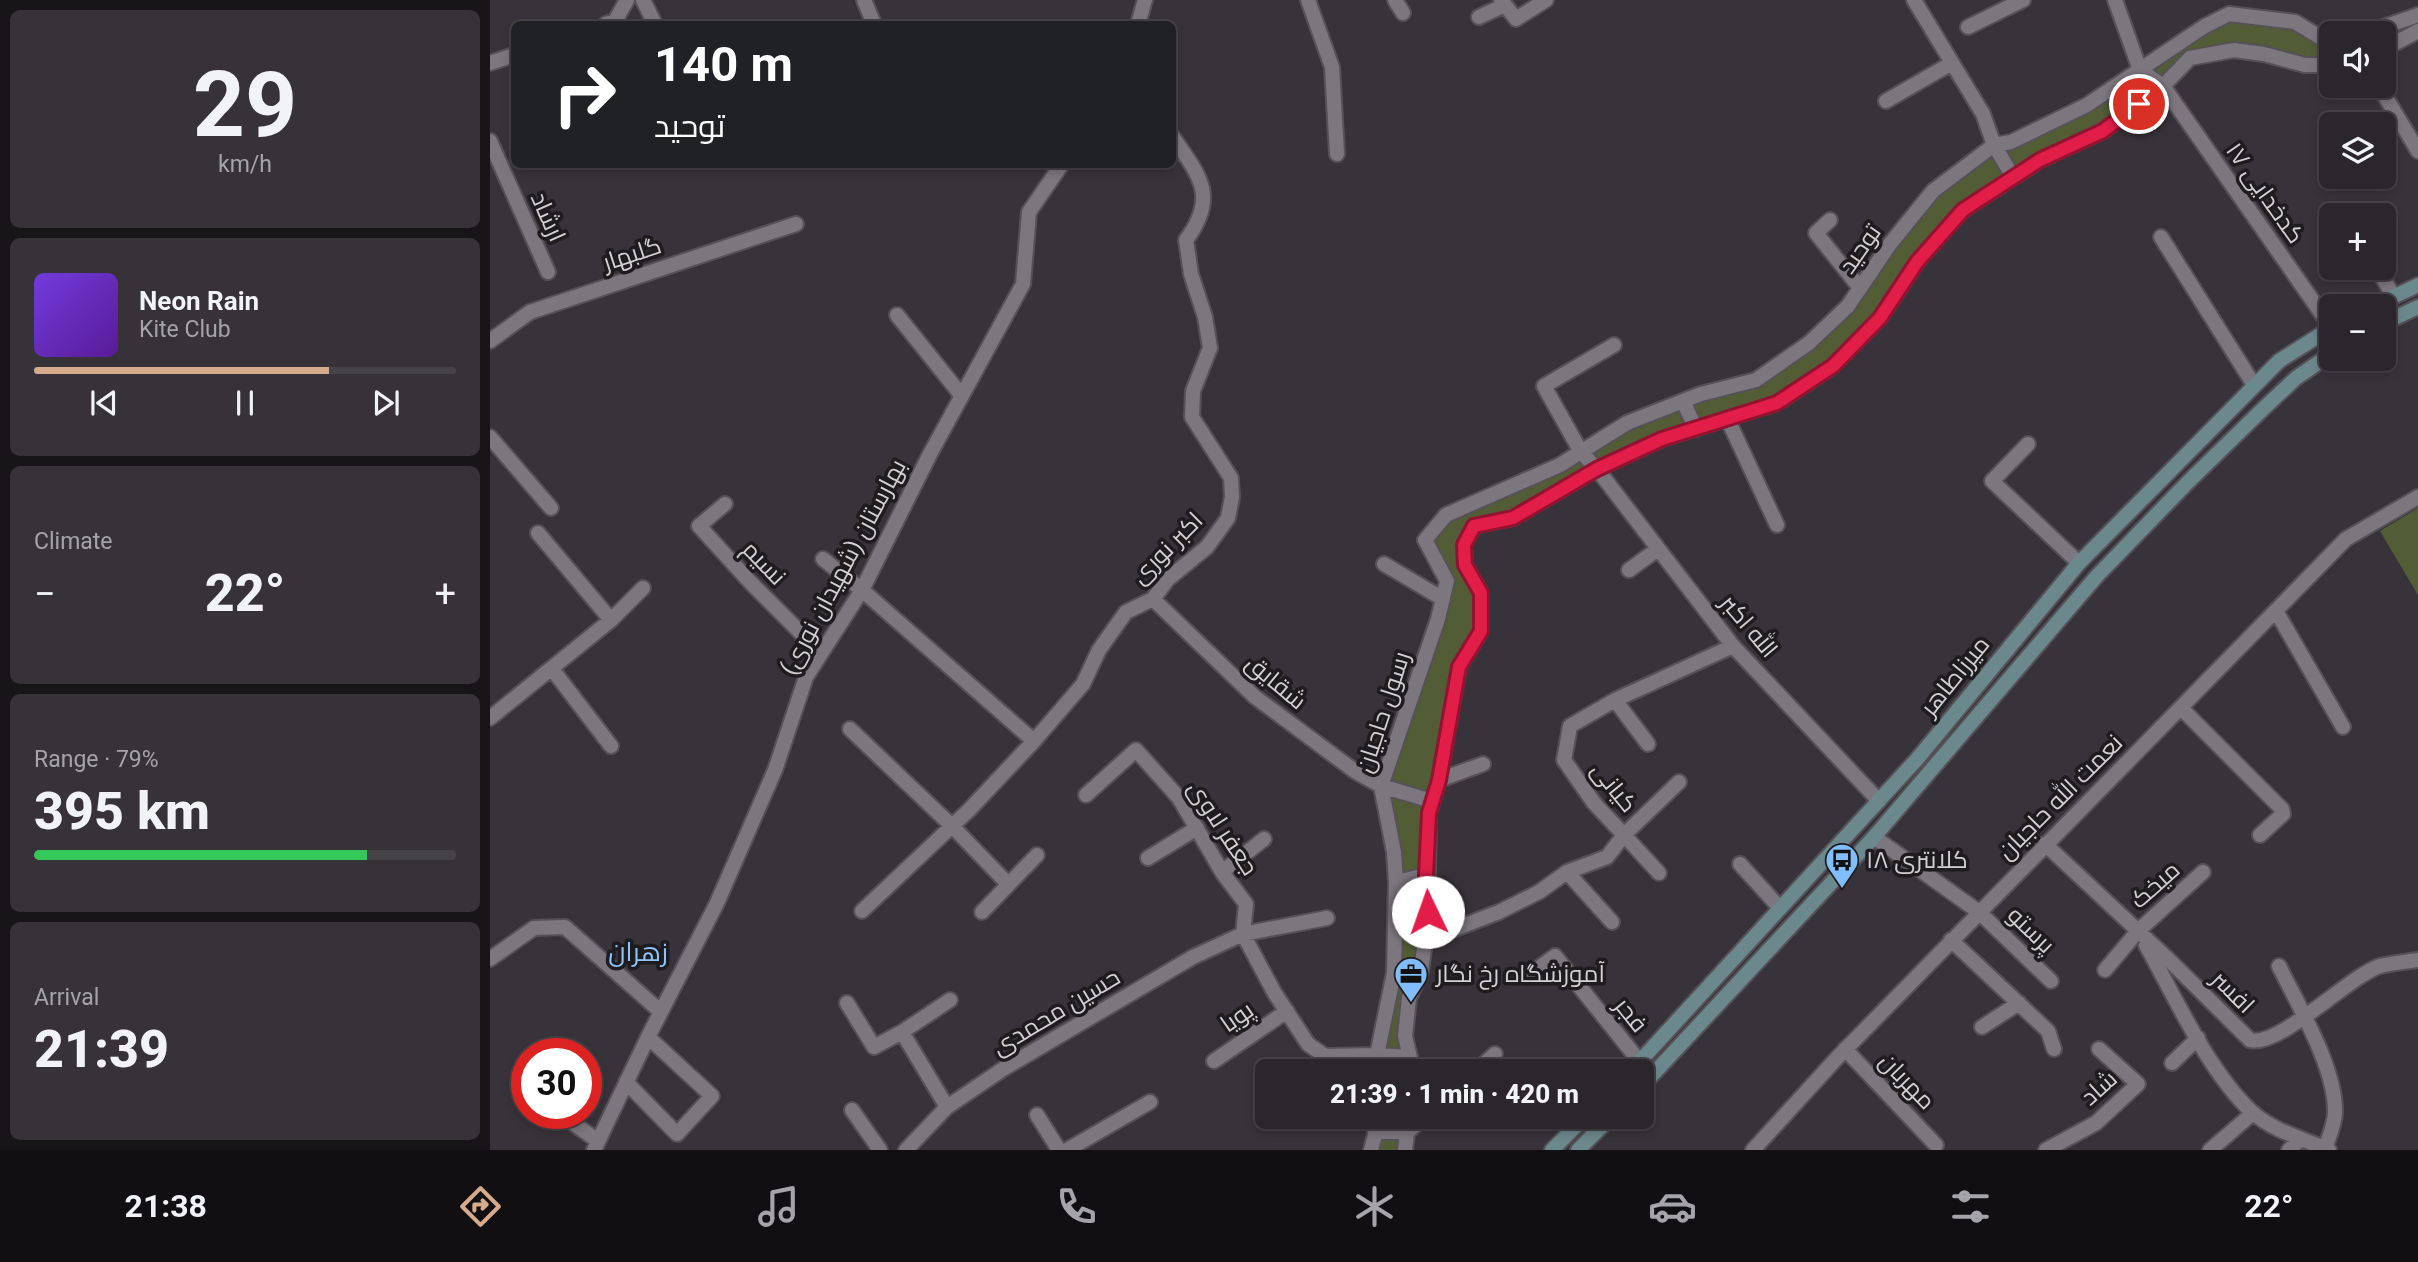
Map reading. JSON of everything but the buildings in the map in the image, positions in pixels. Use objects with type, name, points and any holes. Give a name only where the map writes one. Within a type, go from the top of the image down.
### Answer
[{"type":"main road","points":[[2396,296],[2418,285]]},
{"type":"main road","points":[[2396,317],[2418,307]]},
{"type":"main road","name":"میرزاطاهر","points":[[1641,1059],[1918,758],[2079,563],[2279,361],[2319,335]]},
{"type":"main road","name":"میرزاطاهر","points":[[1654,1073],[1874,837],[2096,577],[2189,481],[2272,401],[2296,378],[2319,362]]},
{"type":"main road","points":[[1552,1150],[1573,1129]]},
{"type":"main road","points":[[1578,1150],[1599,1129]]},
{"type":"street","points":[[615,21],[627,0]]},
{"type":"street","points":[[643,0],[654,21]]},
{"type":"street","points":[[864,0],[873,21]]},
{"type":"street","points":[[1140,21],[1145,0]]},
{"type":"street","points":[[1308,0],[1332,67],[1337,153]]},
{"type":"street","points":[[1395,0],[1404,13]]},
{"type":"street","points":[[1479,17],[1503,3],[1516,19],[1546,0]]},
{"type":"street","points":[[1914,0],[1983,114],[1994,145],[2014,177]]},
{"type":"street","points":[[1968,27],[2023,0]]},
{"type":"street","points":[[2115,0],[2140,70],[2163,86]]},
{"type":"street","name":"توحید","points":[[1424,540],[1446,515],[1560,465],[1627,423],[1701,394],[1756,380],[1809,343],[1849,306],[1890,244],[1933,191],[1994,145],[2011,142],[2087,105],[2205,26],[2229,14],[2295,22],[2319,37]]},
{"type":"street","points":[[2396,23],[2418,15]]},
{"type":"street","points":[[2396,43],[2418,31]]},
{"type":"street","points":[[1410,1059],[1405,1035],[1409,998],[1421,971],[1427,927],[1429,813],[1439,780],[1459,667],[1481,631],[1481,593],[1465,565],[1464,545],[1474,526],[1513,518],[1597,469],[1662,439],[1777,403],[1833,366],[1880,318],[1917,262],[1963,210],[2040,160],[2103,131],[2163,86],[2190,58],[2234,50],[2264,54],[2305,65],[2319,65]]},
{"type":"street","points":[[490,63],[511,56]]},
{"type":"street","points":[[1886,101],[1952,63]]},
{"type":"street","name":"کدخدایی ۱۷","points":[[2163,86],[2319,310]]},
{"type":"street","points":[[2386,98],[2418,151]]},
{"type":"street","name":"ارشاد","points":[[490,141],[548,272]]},
{"type":"street","name":"اکبر نوری","points":[[862,911],[953,827],[1034,741],[1083,684],[1099,650],[1126,612],[1153,599],[1168,579],[1207,547],[1228,518],[1232,497],[1231,478],[1192,417],[1193,391],[1210,348],[1205,317],[1191,274],[1186,240],[1199,223],[1205,192],[1194,168],[1176,142]]},
{"type":"street","name":"بهارستان (شهیدان نوری)","points":[[596,1145],[717,903],[775,770],[806,677],[862,590],[930,454],[1023,284],[1029,212],[1059,168]]},
{"type":"street","points":[[1830,220],[1816,233],[1860,288]]},
{"type":"street","name":"گلبهار","points":[[490,341],[530,312],[796,224]]},
{"type":"street","points":[[2161,237],[2254,385]]},
{"type":"street","points":[[897,315],[962,396]]},
{"type":"street","name":"الله اکبر","points":[[1614,345],[1544,386],[1581,452],[1597,469],[1732,646],[1879,801]]},
{"type":"street","points":[[1683,401],[1696,429]]},
{"type":"street","points":[[1728,419],[1777,525]]},
{"type":"street","points":[[490,437],[551,508]]},
{"type":"street","points":[[2028,444],[1992,481],[2079,563]]},
{"type":"street","name":"نعمت الله حاجیان","points":[[1753,1150],[1845,1049],[2346,540],[2418,498]]},
{"type":"street","name":"نسیم","points":[[725,505],[699,526],[821,653]]},
{"type":"street","points":[[538,533],[611,620]]},
{"type":"street","name":"رسول حاجیان","points":[[1377,1059],[1394,974],[1396,882],[1394,852],[1381,786],[1447,581],[1424,540]]},
{"type":"street","points":[[1629,570],[1658,549]]},
{"type":"street","points":[[823,559],[1034,741]]},
{"type":"street","points":[[1384,564],[1443,599]]},
{"type":"street","points":[[490,718],[611,620],[643,588]]},
{"type":"street","name":"شقایق","points":[[1153,599],[1255,697],[1356,772],[1381,786],[1432,801]]},
{"type":"street","points":[[2276,611],[2343,727]]},
{"type":"street","name":"کیانی","points":[[1395,926],[1451,930],[1499,912],[1539,892],[1567,872],[1606,857],[1624,835],[1594,803],[1564,760],[1570,726],[1615,701],[1732,646]]},
{"type":"street","points":[[552,669],[611,746]]},
{"type":"street","points":[[1615,701],[1648,744]]},
{"type":"street","points":[[2181,708],[2282,809],[2283,814],[2260,835]]},
{"type":"street","points":[[850,729],[953,827],[1008,884]]},
{"type":"street","name":"جعفر لاوی","points":[[1087,795],[1136,750],[1179,798],[1222,872],[1246,904],[1243,934],[1308,1044],[1325,1056],[1377,1055]]},
{"type":"street","points":[[1439,780],[1483,764]]},
{"type":"street","points":[[1659,873],[1624,835],[1679,782]]},
{"type":"street","points":[[1148,858],[1197,828]]},
{"type":"street","name":"پرستو","points":[[1874,837],[1979,912],[2051,981]]},
{"type":"street","points":[[1222,872],[1264,839]]},
{"type":"street","name":"افسر","points":[[2045,844],[2250,1040],[2261,1041],[2304,1018],[2379,967],[2418,960]]},
{"type":"street","points":[[982,912],[1037,855]]},
{"type":"street","points":[[1740,864],[1779,907]]},
{"type":"street","points":[[1567,872],[1612,922]]},
{"type":"street","name":"میخک","points":[[2105,970],[2138,931],[2203,872]]},
{"type":"street","points":[[1396,882],[1426,875]]},
{"type":"street","name":"حسین محمدی","points":[[906,1150],[947,1107],[1003,1069],[1193,957],[1243,934],[1327,918]]},
{"type":"street","points":[[490,959],[534,928],[565,928],[661,1012]]},
{"type":"street","points":[[2138,931],[2223,1079],[2253,1113],[2295,1145],[2327,1149],[2335,1115],[2334,1098],[2322,1055],[2278,965]]},
{"type":"street","points":[[1951,940],[2048,1031],[2054,1049]]},
{"type":"street","name":"فجر","points":[[1528,976],[1555,957],[1630,1059]]},
{"type":"street","points":[[848,1003],[874,1047],[950,1000]]},
{"type":"street","points":[[1982,1027],[2019,1003]]},
{"type":"street","name":"پویا","points":[[1214,1062],[1287,1011]]},
{"type":"street","points":[[902,1032],[947,1107]]},
{"type":"street","points":[[626,1082],[677,1134],[712,1096],[648,1037]]},
{"type":"street","points":[[2172,1063],[2198,1038]]},
{"type":"street","name":"مهربان","points":[[1845,1049],[1936,1144]]},
{"type":"street","name":"شاد","points":[[2056,1148],[2096,1123],[2138,1084],[2099,1049]]},
{"type":"street","points":[[1489,1059],[1495,1054]]},
{"type":"street","points":[[1377,1055],[1392,1059]]},
{"type":"street","points":[[1068,1150],[1150,1102]]},
{"type":"street","points":[[852,1110],[880,1150]]},
{"type":"street","points":[[2210,1150],[2253,1113]]},
{"type":"street","points":[[1037,1115],[1059,1150]]},
{"type":"street","points":[[578,1129],[596,1145]]},
{"type":"street","points":[[1371,1150],[1376,1129]]},
{"type":"street","points":[[1405,1150],[1408,1129]]},
{"type":"street","points":[[1375,1132],[1408,1132],[1411,1129]]},
{"type":"green space","points":[[2228,18],[2293,25],[2319,41],[2319,61],[2257,50],[2189,55],[2100,130],[1962,207],[1877,316],[1830,364],[1775,401],[1662,436],[1511,515],[1475,524],[1459,553],[1479,594],[1478,632],[1456,664],[1435,783],[1425,921],[1408,997],[1411,1059],[1382,1059],[1397,976],[1385,790],[1444,603],[1432,538],[1450,521],[1618,431],[1755,382],[1802,351],[1935,196],[1993,150]]},
{"type":"green space","points":[[2418,508],[2418,595],[2380,531]]},
{"type":"green space","points":[[1381,1129],[1406,1129],[1403,1150],[1376,1150]]},
{"type":"place","name":"کلانتری ۱۸","points":[[1842,890]]},
{"type":"place","name":"آموزشگاه رخ نگار","points":[[1411,1004]]},
{"type":"district","name":"زهران","points":[[638,952]]},
{"type":"route","points":[[1428,912],[1426,875],[1429,813],[1439,780],[1459,667],[1481,631],[1481,593],[1465,565],[1464,545],[1474,526],[1513,518],[1597,469],[1662,439],[1777,403],[1833,366],[1880,318],[1917,262],[1963,210],[2040,160],[2103,131],[2139,104]]}]
